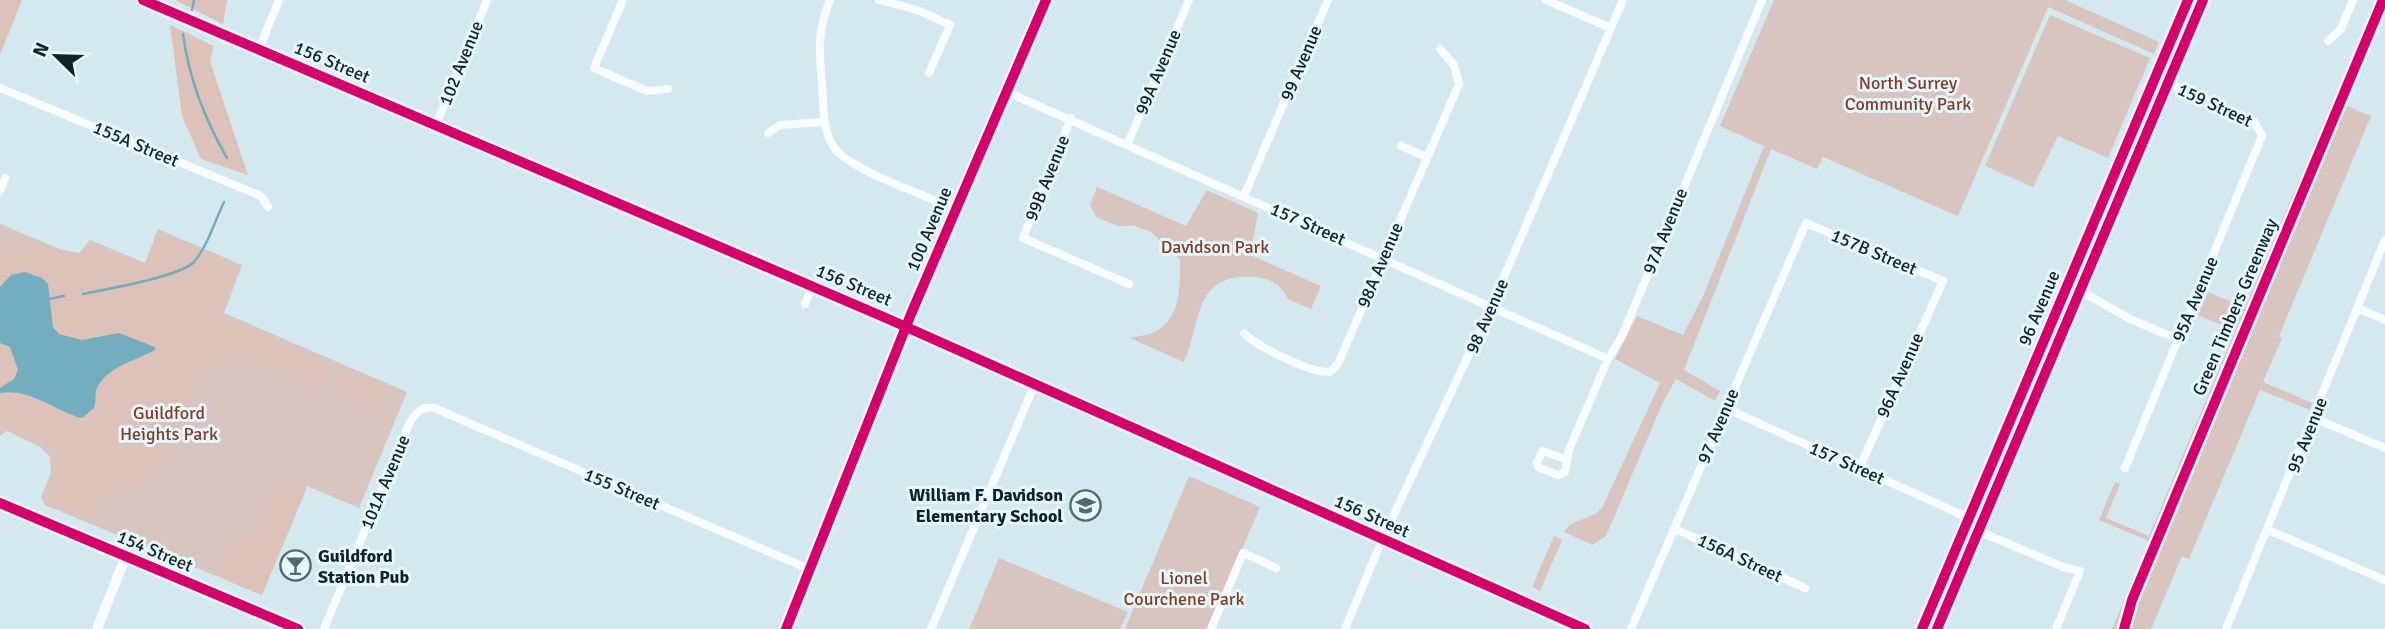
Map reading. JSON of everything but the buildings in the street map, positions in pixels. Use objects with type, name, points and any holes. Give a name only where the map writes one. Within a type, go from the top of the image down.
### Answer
[{"type":"main road","name":"156 Street","points":[[143,0],[812,286],[1585,629]]},
{"type":"main road","name":"100 Avenue","points":[[786,629],[906,328],[1046,0]]},
{"type":"main road","name":"96 Avenue","points":[[1922,629],[2188,0]]},
{"type":"main road","name":"96 Avenue","points":[[1937,629],[2203,0]]},
{"type":"main road","points":[[1978,531],[1975,523],[1991,483],[1994,459]]},
{"type":"main road","name":"154 Street","points":[[0,503],[298,629]]},
{"type":"street","points":[[259,49],[279,0]]},
{"type":"street","name":"102 Avenue","points":[[436,125],[487,0]]},
{"type":"street","points":[[623,0],[594,68],[647,91],[668,89]]},
{"type":"street","points":[[830,0],[819,31],[825,122],[833,146],[852,163],[956,209]]},
{"type":"street","points":[[879,0],[916,10],[950,25],[929,73]]},
{"type":"street","name":"99A Avenue","points":[[1128,143],[1189,0]]},
{"type":"street","name":"99 Avenue","points":[[1244,196],[1277,127],[1328,0]]},
{"type":"street","points":[[1546,0],[1611,28]]},
{"type":"street","name":"98 Avenue","points":[[1345,629],[1382,540],[1491,307],[1623,0]]},
{"type":"street","name":"97A Avenue","points":[[1567,460],[1608,359],[1622,336],[1762,0]]},
{"type":"street","points":[[2328,41],[2341,29],[2353,0]]},
{"type":"street","name":"98A Avenue","points":[[1244,333],[1255,343],[1312,369],[1331,372],[1340,360],[1459,84],[1454,65],[1440,49]]},
{"type":"street","name":"159 Street","points":[[2168,83],[2239,113],[2254,121],[2261,129]]},
{"type":"street","name":"155A Street","points":[[0,88],[261,196],[268,207]]},
{"type":"street","name":"157 Street","points":[[1007,92],[1128,143],[1608,359]]},
{"type":"street","name":"99B Avenue","points":[[1071,118],[1023,238],[1129,284]]},
{"type":"street","points":[[768,133],[780,125],[825,122]]},
{"type":"street","name":"95A Avenue","points":[[2125,468],[2261,143],[2261,129]]},
{"type":"street","points":[[1401,146],[1427,157]]},
{"type":"street","points":[[0,191],[5,178]]},
{"type":"street","name":"157B Street","points":[[1807,223],[1942,281]]},
{"type":"street","name":"97 Avenue","points":[[1631,629],[1807,223]]},
{"type":"street","name":"95 Avenue","points":[[2226,629],[2385,240]]},
{"type":"street","name":"96A Avenue","points":[[1859,469],[1942,281]]},
{"type":"street","points":[[2068,284],[2132,320],[2178,339]]},
{"type":"street","points":[[805,304],[812,286]]},
{"type":"street","points":[[2357,308],[2385,320]]},
{"type":"street","points":[[931,629],[1034,386]]},
{"type":"street","name":"155 Street","points":[[434,408],[809,569]]},
{"type":"street","name":"101A Avenue","points":[[324,629],[409,424],[418,411],[434,408]]},
{"type":"street","name":"157 Street","points":[[1725,408],[1969,518]]},
{"type":"street","points":[[2314,418],[2385,448]]},
{"type":"street","name":"156A Street","points":[[1675,528],[1805,588]]},
{"type":"street","points":[[2268,530],[2385,580]]},
{"type":"street","points":[[1978,531],[2063,567],[2080,571],[2056,629]]},
{"type":"street","points":[[1211,629],[1243,552],[1276,568]]},
{"type":"street","points":[[97,629],[125,558]]},
{"type":"street","points":[[348,570],[377,583]]},
{"type":"green space","points":[[0,0],[22,0],[0,55]]},
{"type":"green space","points":[[176,0],[227,0],[223,24],[179,2]]},
{"type":"green space","name":"North Surrey Community Park","points":[[1774,0],[2065,0],[2159,42],[2154,54],[2048,7],[1958,216],[1823,157],[1817,169],[1771,149],[1684,370],[1720,391],[1715,401],[1676,379],[1663,402],[1606,536],[1592,545],[1564,532],[1572,524],[1602,508],[1660,383],[1615,359],[1637,316],[1683,335],[1704,294],[1764,146],[1720,126]]},
{"type":"green space","points":[[2050,15],[2150,58],[2108,158],[2058,136],[2033,187],[1985,166]]},
{"type":"green space","points":[[170,25],[214,46],[210,61],[248,175],[201,159],[182,116]]},
{"type":"green space","points":[[2333,100],[2371,116],[2279,336],[2282,338],[2263,382],[2312,403],[2310,410],[2260,390],[2189,559],[2182,556],[2151,629],[2112,629],[2149,541],[2099,520],[2115,482],[2120,484],[2106,518],[2149,536],[2235,331],[2198,315],[2208,292],[2245,307]]},
{"type":"green space","name":"Davidson Park","points":[[1097,187],[1186,226],[1207,190],[1258,213],[1250,255],[1321,286],[1311,309],[1288,299],[1279,286],[1266,279],[1234,278],[1219,283],[1202,303],[1184,362],[1130,338],[1157,331],[1171,317],[1178,298],[1180,259],[1151,232],[1135,226],[1118,226],[1096,217],[1090,205]]},
{"type":"green space","name":"Guildford Heights Park","points":[[0,224],[60,249],[79,253],[90,240],[145,263],[158,229],[242,265],[224,313],[407,392],[359,508],[307,486],[262,595],[45,505],[41,497],[51,473],[50,457],[40,447],[7,431],[0,436]]},
{"type":"green space","points":[[161,235],[237,268],[219,316],[324,361],[332,367],[328,382],[318,385],[305,383],[246,359],[231,358],[217,362],[186,403],[171,458],[142,490],[119,489],[100,504],[90,518],[82,518],[50,502],[64,460],[63,452],[16,428],[0,425],[0,393],[36,397],[62,413],[97,397],[98,386],[103,378],[142,359],[155,347],[119,333],[82,340],[59,334],[51,319],[11,275],[0,287],[0,253],[12,242],[45,245],[81,257],[91,245],[148,269]]},
{"type":"green space","points":[[0,343],[10,347],[18,370],[14,379],[0,388]]},
{"type":"green space","points":[[340,372],[388,391],[388,399],[376,406],[338,388],[334,381]]},
{"type":"green space","name":"Lionel Courchene Park","points":[[1189,476],[1260,507],[1208,629],[1125,629]]},
{"type":"green space","points":[[289,481],[306,490],[262,595],[219,577],[231,543],[242,534],[264,529],[273,494],[282,483]]},
{"type":"green space","points":[[1554,536],[1562,540],[1540,591],[1532,587]]},
{"type":"green space","points":[[999,558],[1128,612],[1120,629],[969,629]]},
{"type":"water","points":[[25,272],[42,278],[48,284],[53,327],[59,334],[82,340],[119,333],[155,347],[155,350],[109,373],[97,388],[94,408],[82,418],[32,397],[11,392],[0,393],[0,388],[14,379],[18,370],[10,347],[0,343],[0,287],[11,275]]},
{"type":"waterway","points":[[192,10],[194,0]]},
{"type":"waterway","points":[[183,34],[189,67],[199,98],[227,158]]},
{"type":"waterway","points":[[83,294],[174,273],[194,262],[203,249],[224,202]]},
{"type":"waterway","points":[[49,299],[64,296]]},
{"type":"cycle path","points":[[143,0],[886,318],[1585,629]]},
{"type":"cycle path","points":[[786,629],[911,314],[1046,0]]},
{"type":"cycle path","points":[[1922,629],[2188,0]]},
{"type":"cycle path","points":[[1937,629],[2203,0]]},
{"type":"cycle path","name":"Green Timbers Greenway","points":[[2124,629],[2132,600],[2383,0]]},
{"type":"cycle path","points":[[0,503],[298,629]]},
{"type":"place","name":"William F. Davidson Elementary School","points":[[1086,505]]},
{"type":"place","name":"Guildford Station Pub","points":[[295,566]]}]
